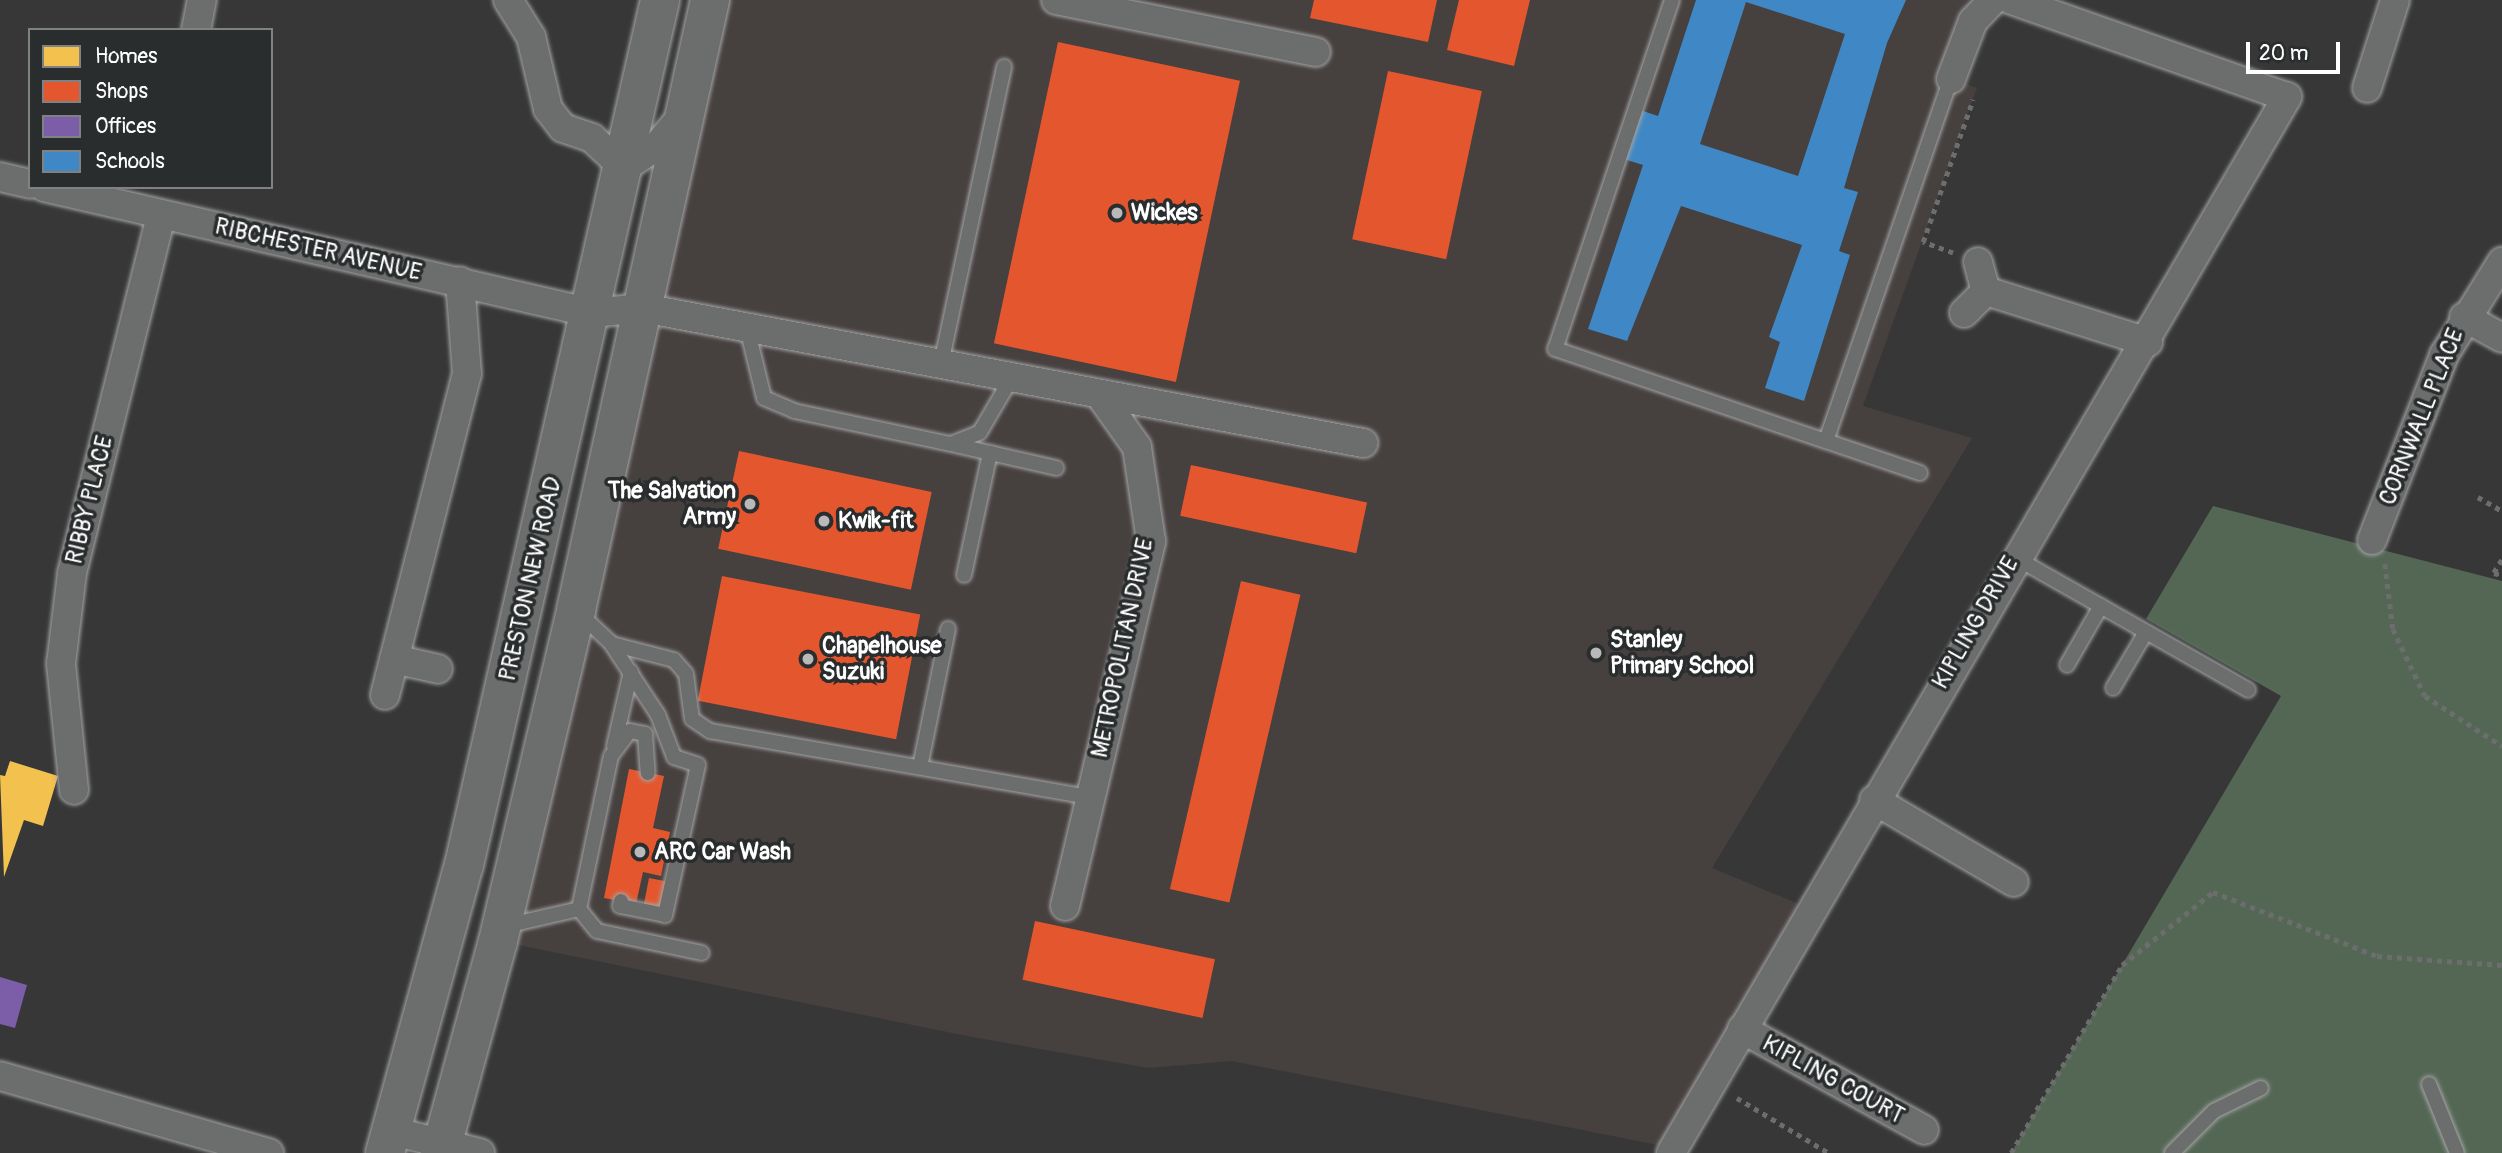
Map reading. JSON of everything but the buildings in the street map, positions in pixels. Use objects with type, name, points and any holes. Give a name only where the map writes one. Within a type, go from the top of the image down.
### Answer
[{"type":"highway","name":"PRESTON NEW ROAD","points":[[389,1142],[464,865],[592,313],[660,0]]},
{"type":"highway","points":[[441,1149],[501,927],[576,610],[689,108],[710,0]]},
{"type":"street","points":[[196,28],[202,0]]},
{"type":"street","points":[[508,0],[531,37],[548,109],[563,128],[592,138],[624,168],[657,146],[689,108]]},
{"type":"street","points":[[1056,0],[1316,52]]},
{"type":"street","points":[[1964,83],[1973,21],[1993,0]]},
{"type":"street","name":"KIPLING DRIVE","points":[[1671,1153],[2015,557],[2148,342],[2287,97],[2011,0]]},
{"type":"street","points":[[2367,88],[2395,0]]},
{"type":"street","points":[[592,138],[635,117],[657,146],[671,189]]},
{"type":"street","points":[[0,177],[28,184]]},
{"type":"street","name":"RIBCHESTER AVENUE","points":[[52,189],[592,313],[643,308]]},
{"type":"street","name":"RIBBY PLACE","points":[[74,790],[61,664],[72,573],[161,215]]},
{"type":"street","points":[[1978,262],[1986,292]]},
{"type":"street","name":"CORNWALL PLACE","points":[[2372,540],[2464,317],[2502,262]]},
{"type":"street","points":[[384,695],[467,374],[460,281]]},
{"type":"street","points":[[1986,292],[2148,342]]},
{"type":"street","points":[[1964,313],[1986,292]]},
{"type":"street","points":[[643,308],[941,364],[1102,398],[1363,443]]},
{"type":"street","points":[[2464,317],[2502,338]]},
{"type":"street","name":"METROPOLITAN DRIVE","points":[[1065,906],[1151,541],[1137,447],[1102,398]]},
{"type":"street","points":[[394,659],[438,669]]},
{"type":"street","points":[[1874,800],[2014,882]]},
{"type":"street","name":"KIPLING COURT","points":[[1742,1030],[1924,1130]]},
{"type":"street","points":[[0,1076],[269,1153]]},
{"type":"street","points":[[389,1142],[480,1153]]},
{"type":"lane","points":[[1672,0],[1555,349],[1920,473]]},
{"type":"lane","points":[[941,364],[1004,67]]},
{"type":"lane","points":[[1826,441],[1964,83]]},
{"type":"lane","points":[[747,328],[764,398],[794,411],[1056,468]]},
{"type":"lane","points":[[951,444],[980,432],[1011,379]]},
{"type":"lane","points":[[964,575],[990,453]]},
{"type":"lane","points":[[2015,557],[2248,690]]},
{"type":"lane","points":[[2067,665],[2101,606]]},
{"type":"lane","points":[[576,610],[612,644],[631,672],[674,757],[698,765],[665,915],[620,906],[621,901]]},
{"type":"lane","points":[[920,767],[948,629]]},
{"type":"lane","points":[[2113,688],[2146,632]]},
{"type":"lane","points":[[612,644],[674,660],[686,674],[692,719],[710,731],[1089,797]]},
{"type":"lane","points":[[579,909],[631,672]]},
{"type":"lane","points":[[611,756],[629,731],[645,734],[648,773]]},
{"type":"lane","points":[[501,927],[579,909]]},
{"type":"lane","points":[[579,909],[597,931],[702,953]]},
{"type":"lane","points":[[2430,1084],[2457,1153]]},
{"type":"lane","points":[[2172,1153],[2214,1111],[2261,1088]]},
{"type":"path","points":[[1964,83],[1923,242],[1978,262]]},
{"type":"path","points":[[2478,497],[2502,510]]},
{"type":"path","points":[[2372,540],[2391,575],[2393,629],[2424,696],[2502,746]]},
{"type":"path","points":[[2502,560],[2494,573],[2502,575]]},
{"type":"path","points":[[2011,1153],[2122,965],[2213,892],[2377,956],[2502,965]]},
{"type":"path","points":[[1711,1083],[1829,1153]]},
{"type":"shaded area","points":[[710,0],[1993,0],[1952,79],[1977,88],[1863,406],[1972,438],[1712,868],[1811,909],[1673,1148],[1232,1061],[1148,1068],[967,1036],[498,941]]},
{"type":"green space","points":[[2213,506],[2502,581],[2502,1153],[2011,1153],[2281,696],[2146,619]]},
{"type":"place","name":"Wickes","points":[[1117,213]]},
{"type":"place","name":"The Salvation Army","points":[[750,504]]},
{"type":"place","name":"Kwik-fit","points":[[824,521]]},
{"type":"place","name":"Stanley Primary School","points":[[1596,653]]},
{"type":"place","name":"Chapelhouse Suzuki","points":[[808,659]]},
{"type":"place","name":"ARC Car Wash","points":[[640,852]]}]
